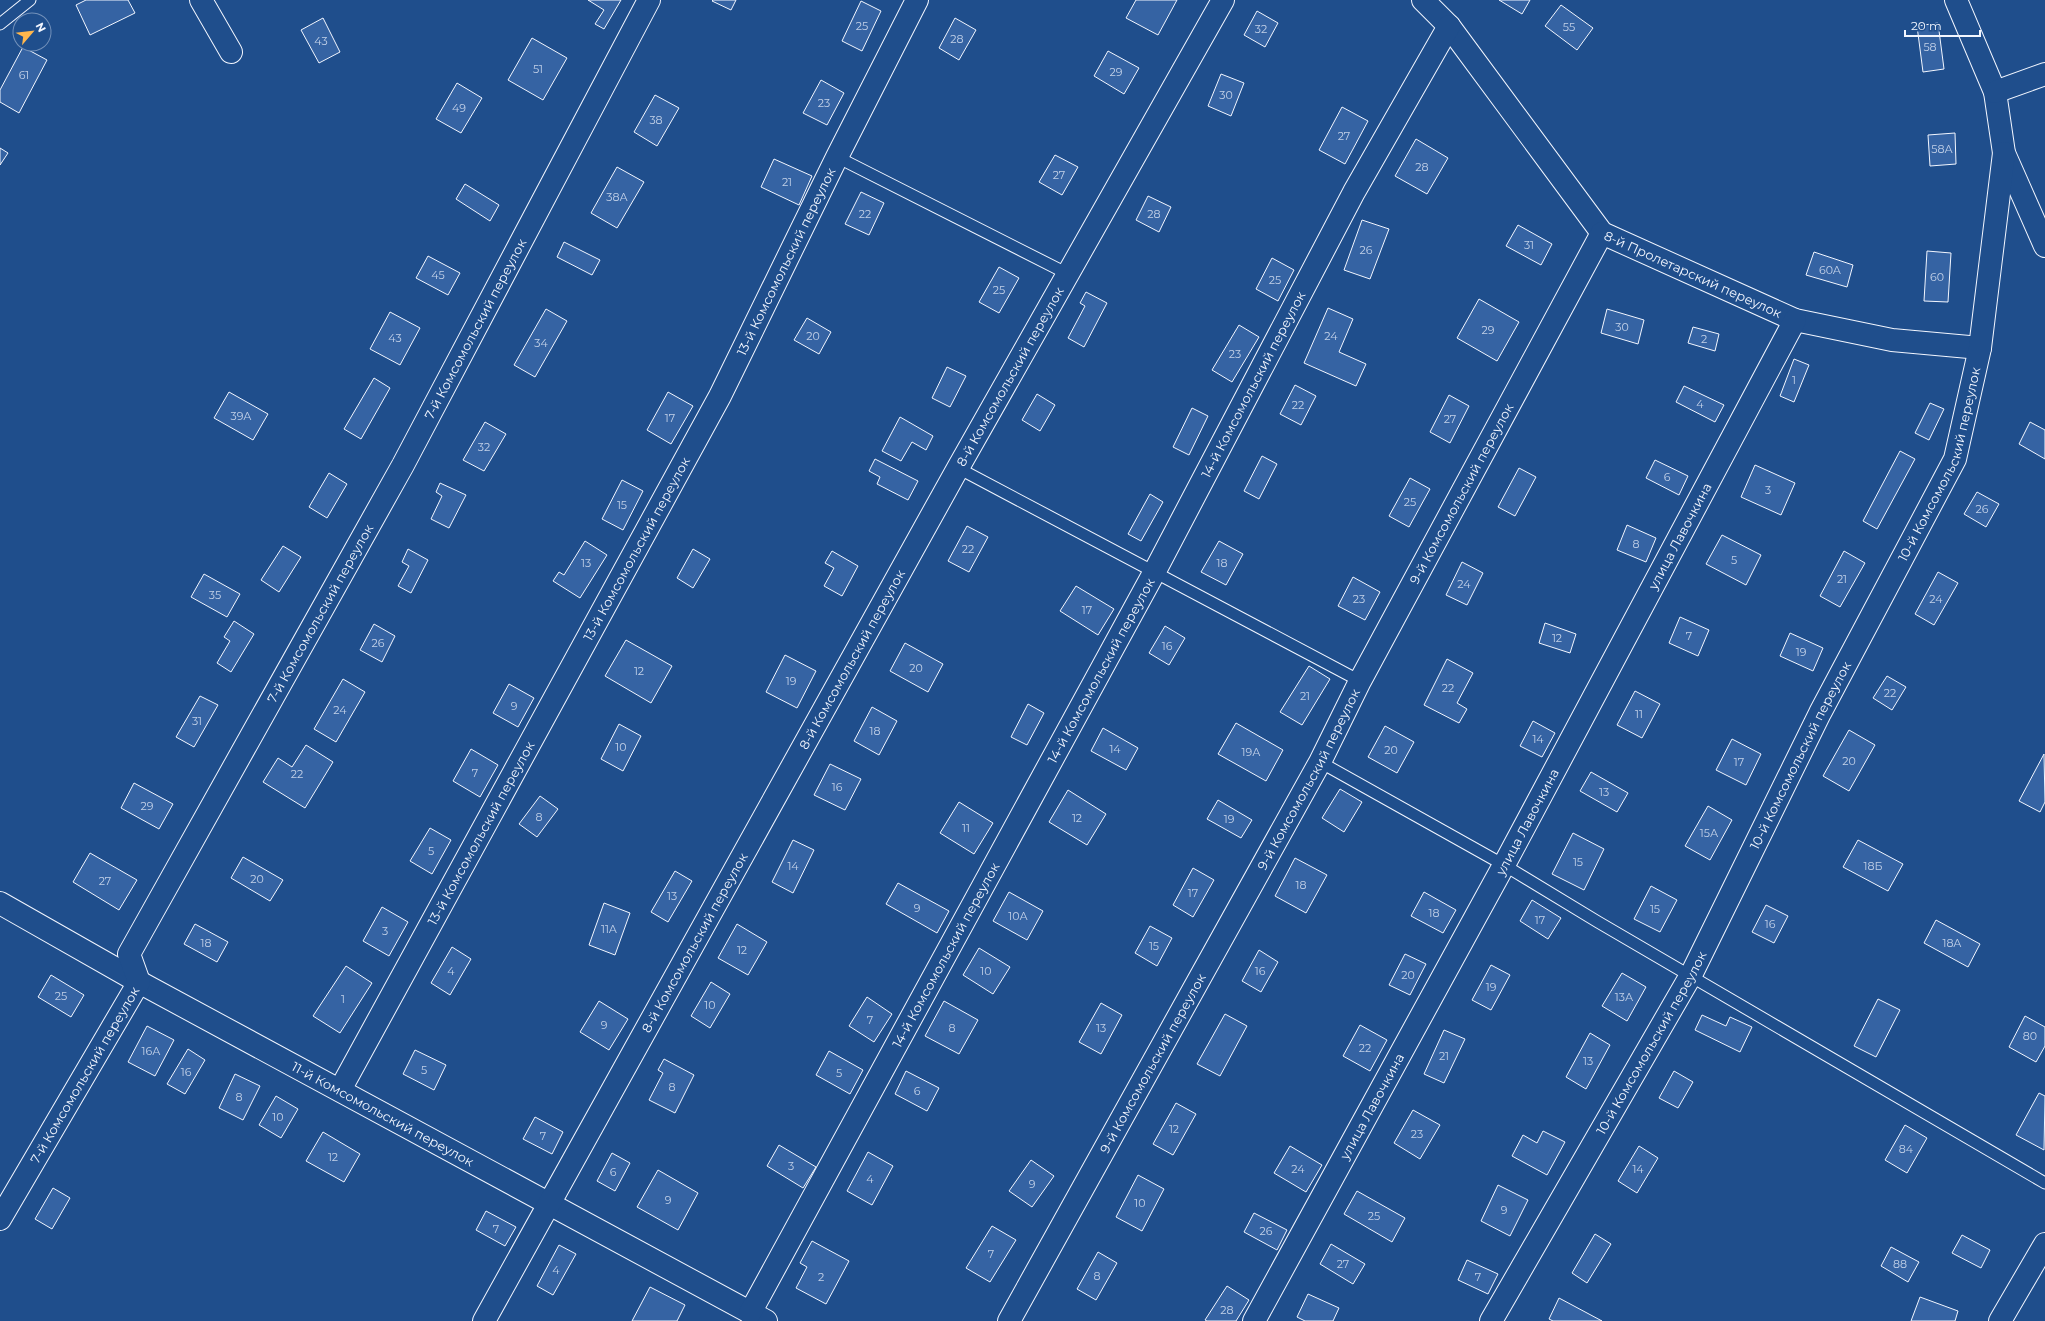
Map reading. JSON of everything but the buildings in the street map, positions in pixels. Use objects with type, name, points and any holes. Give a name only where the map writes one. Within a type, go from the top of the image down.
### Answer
[{"type":"street","points":[[200,0],[231,52]]},
{"type":"street","name":"7-й Комсомольский переулок","points":[[0,1219],[139,982],[129,954],[403,465],[649,0]]},
{"type":"street","name":"13-й Комсомольский переулок","points":[[340,1090],[720,396],[837,157],[917,0]]},
{"type":"street","name":"8-й Комсомольский переулок","points":[[484,1321],[958,468],[1223,0]]},
{"type":"street","name":"8-й Пролетарский переулок","points":[[1423,0],[1449,26],[1602,233],[1796,320],[1892,340],[1980,348]]},
{"type":"street","points":[[1956,0],[1995,92],[2004,153],[2045,246]]},
{"type":"street","name":"14-й Комсомольский переулок","points":[[758,1317],[1155,571],[1354,192],[1449,26]]},
{"type":"street","points":[[1995,92],[2045,74]]},
{"type":"street","name":"10-й Комсомольский переулок","points":[[1491,1321],[1691,975],[1820,713],[1955,459],[1980,348],[2004,153]]},
{"type":"street","name":"9-й Комсомольский переулок","points":[[1009,1321],[1320,762],[1360,681],[1602,233]]},
{"type":"street","name":"улица Лавочкина","points":[[1254,1321],[1504,865],[1796,320]]},
{"type":"street","name":"11-й Комсомольский переулок","points":[[0,903],[139,982],[550,1203],[758,1317]]},
{"type":"street","points":[[2000,1321],[2045,1244]]},
{"type":"lane","points":[[0,24],[30,0]]},
{"type":"lane","points":[[837,157],[1068,274]]},
{"type":"lane","points":[[958,468],[1155,571],[1360,681]]},
{"type":"lane","points":[[1320,762],[1504,865],[2045,1183]]}]
